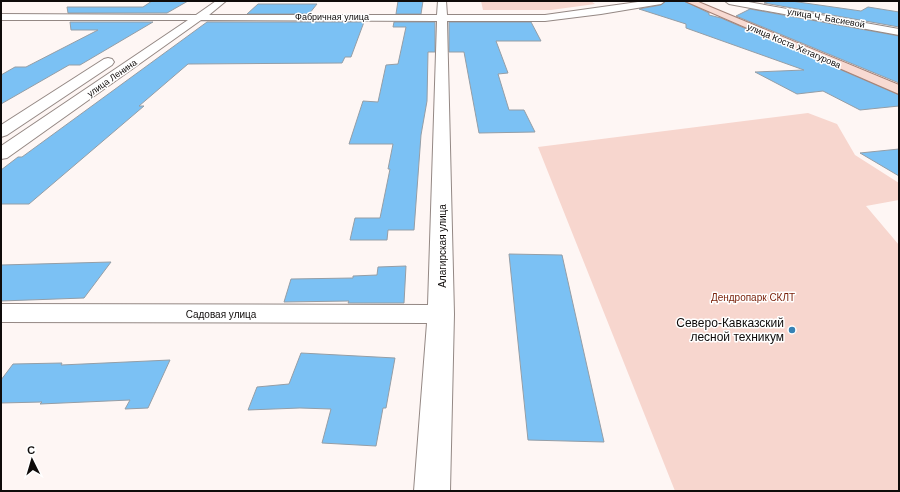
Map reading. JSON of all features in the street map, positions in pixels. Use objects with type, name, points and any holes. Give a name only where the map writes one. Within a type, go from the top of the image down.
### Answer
[{"type":"main road","name":"улица Коста Хетагурова","points":[[689,1],[899,90]]},
{"type":"street","points":[[158,29],[202,1]]},
{"type":"street","name":"улица Ленина","points":[[1,154],[222,1]]},
{"type":"street","name":"Фабричная улица","points":[[1,18],[200,17],[442,9],[556,17],[661,1]]},
{"type":"street","name":"улица Ч. Басиевой","points":[[729,1],[899,32]]},
{"type":"street","name":"Алагирская улица","points":[[432,491],[441,314],[442,9]]},
{"type":"street","name":"улица Ленина","points":[[1,132],[119,55]]},
{"type":"street","name":"Садовая улица","points":[[1,313],[441,314]]},
{"type":"green space","points":[[481,1],[591,1],[595,4],[551,10],[483,10]]},
{"type":"green space","name":"Дендропарк СКЛТ","points":[[808,113],[837,124],[855,155],[899,183],[899,200],[866,206],[899,245],[899,491],[675,491],[538,147]]},
{"type":"building","points":[[152,1],[188,1],[167,13],[68,13],[67,7],[143,7]]},
{"type":"building","points":[[398,1],[423,1],[421,14],[396,14]]},
{"type":"building","points":[[666,1],[684,1],[709,13],[709,15],[721,18],[899,95],[899,106],[860,110],[823,91],[797,94],[755,72],[804,70],[686,28],[686,24],[639,9],[661,5]]},
{"type":"building","points":[[769,1],[791,1],[861,11],[868,7],[899,12],[899,27],[764,3]]},
{"type":"building","points":[[258,4],[317,4],[309,14],[247,14]]},
{"type":"building","points":[[750,9],[899,36],[899,83],[736,16]]},
{"type":"building","points":[[70,22],[153,22],[80,65],[69,65],[1,104],[1,75],[15,67],[26,67],[98,30],[71,30]]},
{"type":"building","points":[[207,22],[364,22],[351,57],[345,57],[342,63],[188,64],[139,106],[144,106],[29,204],[1,204],[1,170],[18,157],[22,157]]},
{"type":"building","points":[[394,22],[435,22],[435,52],[428,52],[427,101],[421,135],[414,230],[388,230],[387,240],[350,240],[355,218],[380,218],[390,169],[388,169],[393,144],[349,144],[363,101],[378,102],[386,65],[398,64],[406,27],[393,27]]},
{"type":"building","points":[[449,22],[531,22],[541,41],[496,41],[508,73],[498,74],[509,110],[524,110],[535,132],[479,133],[464,52],[449,52]]},
{"type":"building","points":[[899,149],[899,176],[860,153]]},
{"type":"building","points":[[509,254],[562,255],[604,442],[528,440]]},
{"type":"building","points":[[111,262],[84,298],[1,301],[1,265]]},
{"type":"building","points":[[406,266],[404,303],[348,303],[349,301],[284,302],[291,279],[353,278],[353,276],[377,275],[378,267]]},
{"type":"building","points":[[301,353],[395,358],[386,408],[383,408],[376,446],[322,443],[331,409],[300,408],[248,410],[257,387],[289,384]]},
{"type":"building","points":[[170,360],[148,408],[125,409],[130,400],[40,404],[42,402],[1,403],[1,380],[13,364],[62,363],[61,365]]},
{"type":"place","name":"Северо-Кавказский лесной техникум","points":[[792,330]]}]
